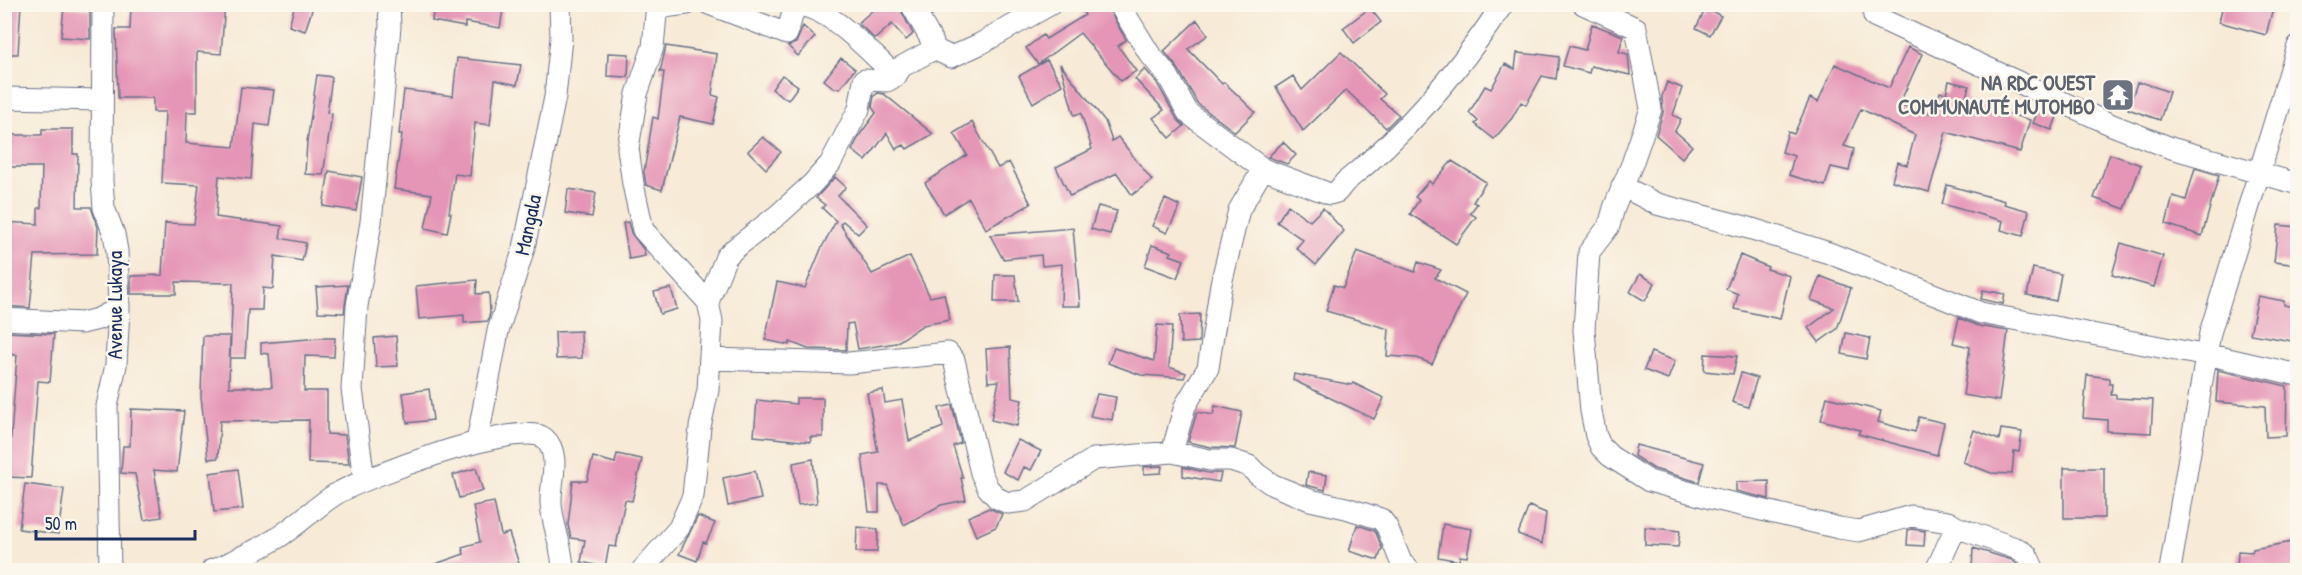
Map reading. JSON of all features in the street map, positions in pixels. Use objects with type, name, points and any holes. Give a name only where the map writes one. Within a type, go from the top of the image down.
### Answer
[{"type":"street","name":"Avenue Lukaya","points":[[103,4],[102,181],[104,208],[114,234],[117,251],[119,308],[116,365],[107,406],[110,570]]},
{"type":"street","points":[[364,480],[352,389],[357,306],[370,222],[390,27],[389,4]]},
{"type":"street","name":"Mangala","points":[[477,442],[498,331],[524,248],[555,96],[561,38],[560,4]]},
{"type":"street","points":[[642,570],[679,528],[693,496],[700,427],[708,390],[712,321],[708,302],[643,230],[628,148],[637,94],[653,47],[657,6],[687,4]]},
{"type":"street","points":[[709,4],[787,34],[795,5],[811,7],[839,26],[896,76]]},
{"type":"street","points":[[835,4],[839,26]]},
{"type":"street","points":[[911,4],[933,43],[934,50]]},
{"type":"street","points":[[934,50],[951,57],[980,44],[1051,4]]},
{"type":"street","points":[[1119,4],[1149,53],[1168,76],[1188,113],[1263,169],[1330,194],[1336,192],[1407,125],[1466,58],[1503,4]]},
{"type":"street","points":[[1583,4],[1636,28],[1651,109],[1614,208],[1610,226],[1589,252],[1584,330],[1591,411],[1601,447],[1610,456],[1649,481],[1710,498],[1839,528],[1859,531],[1911,516],[1948,522],[2018,549],[2027,555],[2034,570]]},
{"type":"street","points":[[1874,16],[2112,125],[2171,148],[2298,184]]},
{"type":"street","points":[[2170,570],[2210,333],[2298,46]]},
{"type":"street","points":[[708,302],[726,257],[779,214],[830,164],[859,108],[864,80],[887,81],[896,76],[902,68],[934,50]]},
{"type":"street","points":[[4,98],[102,100]]},
{"type":"street","points":[[1172,452],[1185,406],[1208,368],[1221,284],[1239,210],[1263,169]]},
{"type":"street","points":[[1622,186],[1657,204],[1760,231],[1829,253],[1981,313],[2206,354],[2298,375]]},
{"type":"street","points":[[4,319],[82,323],[98,319],[119,308]]},
{"type":"street","points":[[710,359],[849,363],[939,352],[948,353],[954,360],[981,473],[988,488],[997,498],[1008,503],[1025,501],[1094,459],[1172,452],[1210,460],[1231,460],[1249,466],[1273,485],[1310,500],[1381,519],[1387,527],[1403,568]]},
{"type":"street","points":[[212,570],[249,562],[334,495],[364,480],[477,442],[532,432],[542,436],[549,443],[554,459],[551,504],[562,550],[563,570]]},
{"type":"street","points":[[1936,570],[1956,527]]},
{"type":"building","points":[[4,4],[21,4],[18,54],[4,54]]},
{"type":"building","points":[[131,4],[225,4],[221,54],[197,52],[197,112],[187,112],[186,143],[234,147],[241,87],[274,90],[269,126],[255,124],[251,179],[219,176],[216,217],[282,226],[280,238],[306,243],[302,261],[275,256],[273,289],[263,288],[262,310],[248,310],[245,358],[230,358],[233,283],[176,282],[176,294],[131,294],[131,276],[162,275],[165,223],[194,224],[199,185],[162,183],[165,112],[153,112],[153,98],[118,98],[116,29],[130,29]]},
{"type":"building","points":[[295,4],[314,4],[305,31],[289,26]]},
{"type":"building","points":[[434,4],[504,4],[500,28],[465,22],[465,27],[432,21]]},
{"type":"building","points":[[880,4],[898,4],[913,34],[906,40],[892,24],[875,39],[858,23]]},
{"type":"building","points":[[926,4],[943,4],[932,16]]},
{"type":"building","points":[[1078,4],[1106,4],[1126,40],[1118,46],[1136,71],[1121,81],[1080,33],[1038,64],[1026,48],[1043,35],[1046,39],[1085,15]]},
{"type":"building","points":[[2223,4],[2274,4],[2266,35],[2219,22]]},
{"type":"building","points":[[64,7],[90,9],[90,39],[61,37]]},
{"type":"building","points":[[1370,8],[1381,22],[1354,43],[1343,28]]},
{"type":"building","points":[[1706,8],[1721,16],[1710,35],[1696,28]]},
{"type":"building","points":[[1197,20],[1208,35],[1188,49],[1222,84],[1224,82],[1255,112],[1235,132],[1198,104],[1179,70],[1164,51]]},
{"type":"building","points":[[1592,24],[1623,36],[1619,52],[1628,54],[1630,75],[1591,66],[1589,73],[1563,66],[1569,46],[1585,50]]},
{"type":"building","points":[[803,26],[815,37],[798,56],[788,46],[796,43]]},
{"type":"building","points":[[666,46],[717,54],[712,95],[719,97],[713,124],[680,117],[662,190],[646,185],[644,172],[653,117],[658,119],[664,72],[660,72]]},
{"type":"building","points":[[1908,47],[1922,54],[1899,105],[1934,114],[1940,92],[1946,94],[1949,81],[1969,86],[1965,101],[2030,120],[2020,152],[1946,132],[1929,192],[1892,181],[1897,162],[1907,165],[1915,135],[1861,109],[1844,146],[1854,149],[1849,171],[1831,167],[1825,186],[1789,175],[1794,156],[1782,152],[1788,132],[1794,134],[1810,98],[1818,102],[1835,64],[1889,88]]},
{"type":"building","points":[[1341,52],[1385,94],[1380,99],[1399,115],[1386,128],[1346,90],[1303,131],[1276,87],[1293,76],[1302,90]]},
{"type":"building","points":[[608,53],[629,54],[628,77],[607,76]]},
{"type":"building","points":[[1517,53],[1559,57],[1556,79],[1542,76],[1526,105],[1521,102],[1512,118],[1494,139],[1475,124],[1478,121],[1469,113],[1485,86],[1491,89],[1505,64],[1515,69]]},
{"type":"building","points":[[457,58],[521,65],[517,85],[495,80],[490,125],[475,123],[470,176],[455,174],[447,233],[425,228],[432,194],[394,189],[402,134],[399,134],[404,90],[453,96]]},
{"type":"building","points":[[841,58],[855,69],[840,88],[834,88],[824,80]]},
{"type":"building","points":[[1047,60],[1062,85],[1033,103],[1019,76]]},
{"type":"building","points":[[1060,64],[1105,121],[1112,141],[1118,137],[1152,180],[1132,195],[1117,173],[1070,196],[1056,167],[1092,149],[1081,113],[1074,115]]},
{"type":"building","points":[[1145,69],[1157,83],[1177,119],[1184,126],[1170,138],[1153,118],[1164,110],[1135,79]]},
{"type":"building","points":[[317,75],[332,77],[327,113],[332,114],[323,175],[305,174],[307,142]]},
{"type":"building","points":[[782,75],[798,86],[788,100],[772,89]]},
{"type":"building","points":[[1667,82],[1682,88],[1673,115],[1681,119],[1675,131],[1692,146],[1682,158],[1656,135],[1663,113],[1662,96]]},
{"type":"building","points":[[2137,83],[2144,83],[2169,92],[2160,120],[2128,109]]},
{"type":"building","points":[[878,93],[884,94],[933,134],[907,149],[904,145],[896,149],[887,133],[866,161],[852,150],[876,113],[872,107],[874,96]]},
{"type":"building","points":[[2040,106],[2058,114],[2052,130],[2033,123]]},
{"type":"building","points":[[972,122],[998,168],[1009,162],[1031,204],[986,229],[969,198],[944,214],[925,183],[967,155],[954,133]]},
{"type":"building","points":[[42,129],[73,129],[73,154],[78,154],[77,207],[91,207],[98,227],[97,254],[35,255],[30,308],[4,306],[4,222],[38,224],[38,208],[41,208],[42,167],[4,167],[4,135],[42,135]]},
{"type":"building","points":[[763,137],[781,152],[766,169],[748,151]]},
{"type":"building","points":[[1283,142],[1296,155],[1287,164],[1268,157]]},
{"type":"building","points":[[2110,154],[2141,165],[2125,209],[2094,198]]},
{"type":"building","points":[[1452,161],[1486,182],[1473,202],[1477,204],[1470,213],[1476,217],[1456,244],[1410,214],[1419,200],[1415,197],[1429,181],[1432,184]]},
{"type":"building","points":[[2195,168],[2219,175],[2202,236],[2166,224],[2173,196],[2186,200]]},
{"type":"building","points":[[329,171],[362,177],[356,211],[323,206]]},
{"type":"building","points":[[835,177],[846,187],[838,196],[867,225],[858,234],[843,221],[840,224],[872,274],[910,256],[930,297],[944,294],[950,320],[923,325],[896,343],[858,349],[853,323],[847,324],[846,350],[808,349],[790,342],[789,345],[765,340],[777,282],[805,288],[821,249],[836,221],[822,208],[825,205],[816,198]]},
{"type":"building","points":[[1947,185],[2005,201],[2004,204],[2029,211],[2023,236],[2001,230],[2003,221],[1942,204]]},
{"type":"building","points":[[568,189],[596,193],[592,217],[565,213]]},
{"type":"building","points":[[1165,199],[1180,206],[1167,233],[1152,226]]},
{"type":"building","points":[[1288,205],[1310,221],[1323,208],[1344,231],[1316,265],[1296,248],[1303,240],[1277,222]]},
{"type":"building","points":[[1098,206],[1117,211],[1110,234],[1091,229]]},
{"type":"building","points":[[628,222],[631,233],[644,250],[645,256],[629,259],[623,223]]},
{"type":"building","points":[[2278,225],[2298,227],[2298,265],[2274,262]]},
{"type":"building","points":[[1073,228],[1080,306],[1061,306],[1062,264],[1042,266],[1041,255],[1003,259],[990,235]]},
{"type":"building","points":[[2121,243],[2163,256],[2154,287],[2112,275]]},
{"type":"building","points":[[1152,245],[1172,252],[1170,255],[1184,260],[1177,278],[1145,266]]},
{"type":"building","points":[[1357,251],[1415,272],[1418,262],[1441,270],[1435,278],[1466,294],[1432,364],[1417,358],[1387,356],[1389,329],[1326,311],[1334,285],[1343,288]]},
{"type":"building","points":[[1740,255],[1768,267],[1767,269],[1790,276],[1780,319],[1734,309],[1738,294],[1726,289]]},
{"type":"building","points":[[2033,268],[2061,274],[2056,301],[2027,295]]},
{"type":"building","points":[[1640,274],[1655,283],[1645,301],[1630,292]]},
{"type":"building","points":[[995,275],[1015,275],[1018,302],[994,302]]},
{"type":"building","points":[[1820,276],[1851,288],[1837,329],[1819,342],[1808,328],[1834,308],[1811,300]]},
{"type":"building","points":[[477,280],[476,294],[489,293],[488,321],[464,323],[464,315],[419,319],[416,286]]},
{"type":"building","points":[[348,285],[344,313],[318,312],[316,287]]},
{"type":"building","points":[[671,288],[677,309],[660,314],[654,292]]},
{"type":"building","points":[[1983,290],[2005,294],[2003,304],[1981,299]]},
{"type":"building","points":[[2258,296],[2284,301],[2284,305],[2298,308],[2298,342],[2250,334]]},
{"type":"building","points":[[1200,314],[1199,342],[1181,343],[1180,315]]},
{"type":"building","points":[[1959,318],[1979,326],[2008,331],[1999,401],[1963,395],[1970,347],[1953,343]]},
{"type":"building","points":[[1157,325],[1172,326],[1169,367],[1186,373],[1184,378],[1141,375],[1108,363],[1114,348],[1154,361]]},
{"type":"building","points":[[581,331],[582,358],[556,359],[555,332]]},
{"type":"building","points":[[4,332],[54,334],[50,382],[38,381],[31,478],[8,477],[17,355],[4,354]]},
{"type":"building","points":[[1846,333],[1870,338],[1866,359],[1842,354]]},
{"type":"building","points":[[203,336],[230,336],[229,387],[272,387],[269,354],[261,353],[261,343],[335,338],[334,357],[305,356],[304,391],[327,391],[327,434],[345,435],[349,464],[308,463],[309,420],[220,421],[218,458],[208,459],[201,396]]},
{"type":"building","points":[[396,336],[398,366],[376,367],[374,338]]},
{"type":"building","points":[[1010,347],[1012,398],[1022,400],[1017,426],[991,420],[999,381],[988,382],[986,349]]},
{"type":"building","points":[[1651,352],[1675,361],[1668,379],[1644,370]]},
{"type":"building","points":[[1705,354],[1737,356],[1733,374],[1704,371]]},
{"type":"building","points":[[2218,370],[2287,386],[2286,436],[2266,437],[2265,406],[2216,402]]},
{"type":"building","points":[[1741,373],[1757,378],[1748,407],[1732,402]]},
{"type":"building","points":[[1294,374],[1352,385],[1353,383],[1384,398],[1374,419],[1293,380]]},
{"type":"building","points":[[2087,375],[2109,378],[2109,384],[2112,384],[2111,395],[2116,395],[2116,398],[2153,400],[2151,433],[2107,431],[2107,420],[2083,418]]},
{"type":"building","points":[[429,389],[433,420],[407,423],[403,393]]},
{"type":"building","points":[[883,390],[885,403],[902,400],[909,441],[943,427],[939,408],[952,405],[961,443],[953,446],[963,478],[961,478],[966,500],[941,505],[904,525],[887,485],[879,485],[879,512],[869,512],[862,455],[878,452],[867,393]]},
{"type":"building","points":[[1097,394],[1116,397],[1112,420],[1090,416]]},
{"type":"building","points":[[1827,397],[1881,411],[1878,422],[1915,432],[1919,417],[1944,423],[1937,455],[1858,434],[1860,430],[1821,420]]},
{"type":"building","points":[[796,398],[823,398],[823,437],[810,437],[811,442],[754,436],[757,400],[796,404]]},
{"type":"building","points":[[1215,406],[1242,412],[1235,448],[1211,447],[1188,442],[1197,412],[1213,415]]},
{"type":"building","points":[[131,409],[184,411],[177,472],[154,470],[162,517],[144,520],[135,474],[121,473],[123,446],[130,446]]},
{"type":"building","points":[[2001,429],[2022,432],[2019,452],[2014,451],[2012,474],[1991,473],[1963,462],[1974,430],[1999,440]]},
{"type":"building","points":[[1018,440],[1041,451],[1031,470],[1024,467],[1018,480],[1003,472]]},
{"type":"building","points":[[1636,445],[1704,463],[1699,482],[1654,469],[1634,456]]},
{"type":"building","points":[[617,454],[642,459],[632,501],[625,500],[616,547],[609,546],[605,567],[581,562],[585,540],[571,538],[568,525],[573,481],[587,481],[593,457],[615,463]]},
{"type":"building","points":[[813,459],[817,503],[798,505],[793,463]]},
{"type":"building","points":[[1162,466],[1161,473],[1144,474],[1144,467]]},
{"type":"building","points":[[1183,467],[1208,473],[1221,473],[1219,482],[1183,476]]},
{"type":"building","points":[[476,468],[483,491],[459,498],[453,475]]},
{"type":"building","points":[[2064,468],[2104,468],[2104,518],[2064,518]]},
{"type":"building","points":[[238,469],[243,509],[214,512],[210,473]]},
{"type":"building","points":[[755,471],[761,499],[728,506],[723,478]]},
{"type":"building","points":[[1308,472],[1327,475],[1325,490],[1306,485]]},
{"type":"building","points":[[1769,481],[1769,499],[1736,491],[1736,482]]},
{"type":"building","points":[[25,484],[64,489],[58,534],[19,529]]},
{"type":"building","points":[[494,502],[501,535],[509,533],[520,567],[510,570],[425,570],[424,568],[464,554],[462,547],[480,542],[473,506]]},
{"type":"building","points":[[1529,506],[1546,513],[1542,544],[1518,534]]},
{"type":"building","points":[[989,508],[1002,514],[996,527],[976,536],[968,517]]},
{"type":"building","points":[[698,516],[715,523],[706,543],[703,542],[697,561],[679,554]]},
{"type":"building","points":[[1443,524],[1472,529],[1467,557],[1460,556],[1459,561],[1438,557]]},
{"type":"building","points":[[1357,525],[1376,533],[1382,548],[1378,560],[1349,551]]},
{"type":"building","points":[[857,527],[878,529],[877,552],[856,552]]},
{"type":"building","points":[[1645,527],[1680,531],[1678,547],[1645,545]]},
{"type":"building","points":[[1908,530],[1925,531],[1924,546],[1907,545]]},
{"type":"building","points":[[2298,541],[2298,570],[2237,570],[2238,551],[2252,552],[2253,549]]},
{"type":"building","points":[[1973,548],[2012,560],[2020,570],[1972,570]]},
{"type":"place","name":"NA RDC OUEST COMMUNAUTÉ MUTOMBO","points":[[2118,95]]}]
